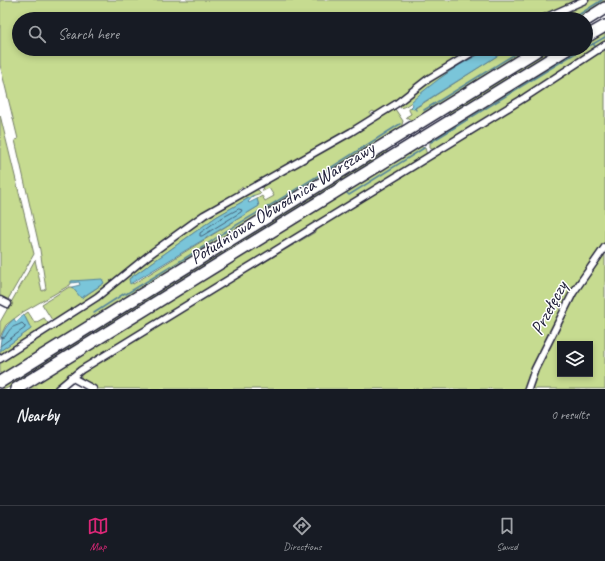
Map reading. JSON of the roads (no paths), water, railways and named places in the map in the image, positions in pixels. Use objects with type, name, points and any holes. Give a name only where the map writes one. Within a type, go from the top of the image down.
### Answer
[{"type":"highway","points":[[593,16],[605,8]]},
{"type":"highway","points":[[593,33],[605,26]]},
{"type":"highway","name":"Południowa Obwodnica Warszawy","points":[[0,382],[528,56]]},
{"type":"highway","name":"Południowa Obwodnica Warszawy","points":[[16,389],[556,56]]},
{"type":"street","points":[[558,12],[585,0]]},
{"type":"street","points":[[593,53],[605,45]]},
{"type":"street","points":[[0,358],[97,297],[149,255],[204,215],[351,132],[396,104],[428,79],[466,56]]},
{"type":"street","points":[[58,389],[71,377],[524,98],[588,56]]},
{"type":"street","name":"Przełęczy","points":[[528,389],[535,369],[573,293],[605,247]]},
{"type":"street","points":[[0,300],[8,304]]},
{"type":"street","points":[[71,377],[93,389]]},
{"type":"water","points":[[476,56],[497,56],[413,109],[411,107],[413,105],[411,102],[439,79]]},
{"type":"water","points":[[254,195],[248,202],[249,203],[257,199],[259,206],[130,284],[129,279],[216,217]]},
{"type":"water","points":[[102,279],[104,283],[81,298],[72,287],[80,285],[79,282],[71,283],[71,281]]},
{"type":"water","points":[[24,315],[31,329],[0,351],[1,341],[5,329],[14,319],[16,322]]},
{"type":"waterway","points":[[583,12],[602,0]]},
{"type":"waterway","points":[[595,46],[593,44],[605,37]]},
{"type":"waterway","points":[[424,110],[512,56]]},
{"type":"waterway","points":[[431,142],[571,56]]},
{"type":"waterway","points":[[332,167],[400,124]]},
{"type":"waterway","points":[[347,193],[349,195],[424,148]]},
{"type":"waterway","points":[[266,208],[332,167],[333,168]]},
{"type":"waterway","points":[[126,294],[262,210]]},
{"type":"waterway","points":[[94,313],[125,293]]}]
